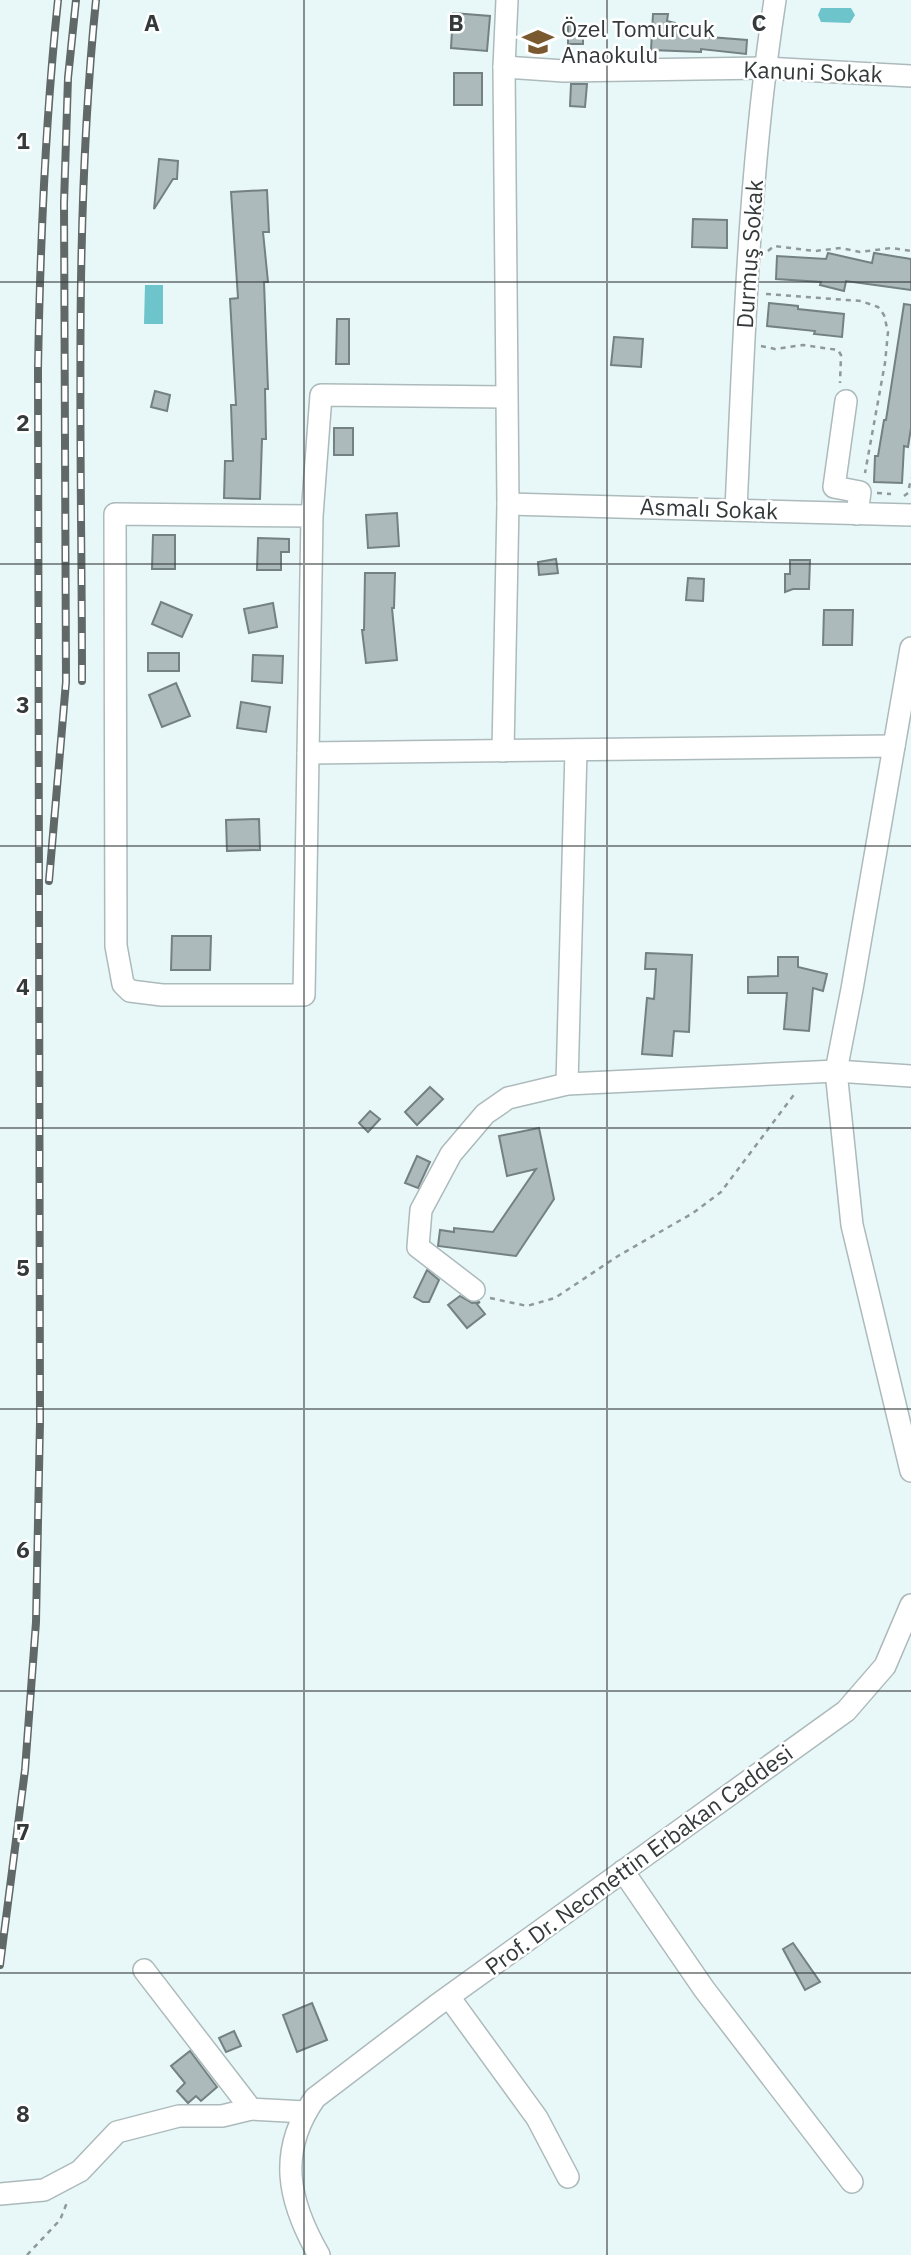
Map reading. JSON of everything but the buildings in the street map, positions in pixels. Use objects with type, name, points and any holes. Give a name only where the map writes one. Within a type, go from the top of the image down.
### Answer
[{"type":"street","points":[[503,751],[508,504],[504,67],[507,0]]},
{"type":"street","name":"Durmuş Sokak","points":[[736,509],[746,295],[765,68],[775,0]]},
{"type":"street","name":"Kanuni Sokak","points":[[504,67],[564,71],[765,68],[911,76]]},
{"type":"street","points":[[313,516],[115,514],[116,946],[123,984],[130,991],[162,995],[304,995],[313,516],[321,395],[506,397]]},
{"type":"street","points":[[846,401],[834,487],[860,492],[857,514]]},
{"type":"street","name":"Asmalı Sokak","points":[[508,504],[911,515]]},
{"type":"street","points":[[911,648],[836,1071],[852,1225],[911,1471]]},
{"type":"street","points":[[308,753],[894,746]]},
{"type":"street","points":[[567,1084],[576,750]]},
{"type":"street","points":[[474,1290],[418,1247],[421,1210],[451,1154],[485,1114],[508,1098],[567,1084],[836,1071],[911,1076]]},
{"type":"street","name":"Prof. Dr. Necmettin Erbakan Caddesi","points":[[305,2112],[330,2084],[846,1711],[885,1666],[911,1605]]},
{"type":"street","points":[[622,1871],[704,1989],[852,2182]]},
{"type":"street","points":[[144,1970],[251,2109]]},
{"type":"street","points":[[449,1997],[537,2118],[568,2177]]},
{"type":"street","points":[[0,2194],[44,2190],[80,2171],[117,2132],[178,2116],[222,2116],[251,2109],[305,2112],[293,2142],[292,2190],[302,2227],[319,2255]]},
{"type":"path","points":[[765,259],[768,249],[774,246],[815,251],[841,248],[860,252],[891,248],[911,251]]},
{"type":"path","points":[[763,304],[766,294],[861,301],[878,307],[884,315],[888,332],[885,363],[864,479]]},
{"type":"path","points":[[759,344],[764,348],[803,345],[838,349],[842,375],[837,393],[846,401]]},
{"type":"path","points":[[870,492],[904,496],[908,493],[911,478]]},
{"type":"path","points":[[474,1290],[494,1300],[527,1306],[555,1298],[618,1256],[693,1213],[721,1192],[810,1072]]},
{"type":"path","points":[[27,2255],[60,2220],[80,2171]]},
{"type":"water","points":[[821,8],[851,8],[855,15],[850,23],[821,22],[818,15]]},
{"type":"water","points":[[145,285],[163,285],[163,324],[144,324]]},
{"type":"railway","points":[[0,1965],[25,1770],[36,1622],[40,1422],[38,370],[44,185],[58,0]]},
{"type":"railway","points":[[49,881],[66,682],[64,203],[68,78],[76,0]]},
{"type":"railway","points":[[82,681],[81,255],[96,0]]},
{"type":"place","name":"Özel Tomurcuk Anaokulu","points":[[538,42]]}]
